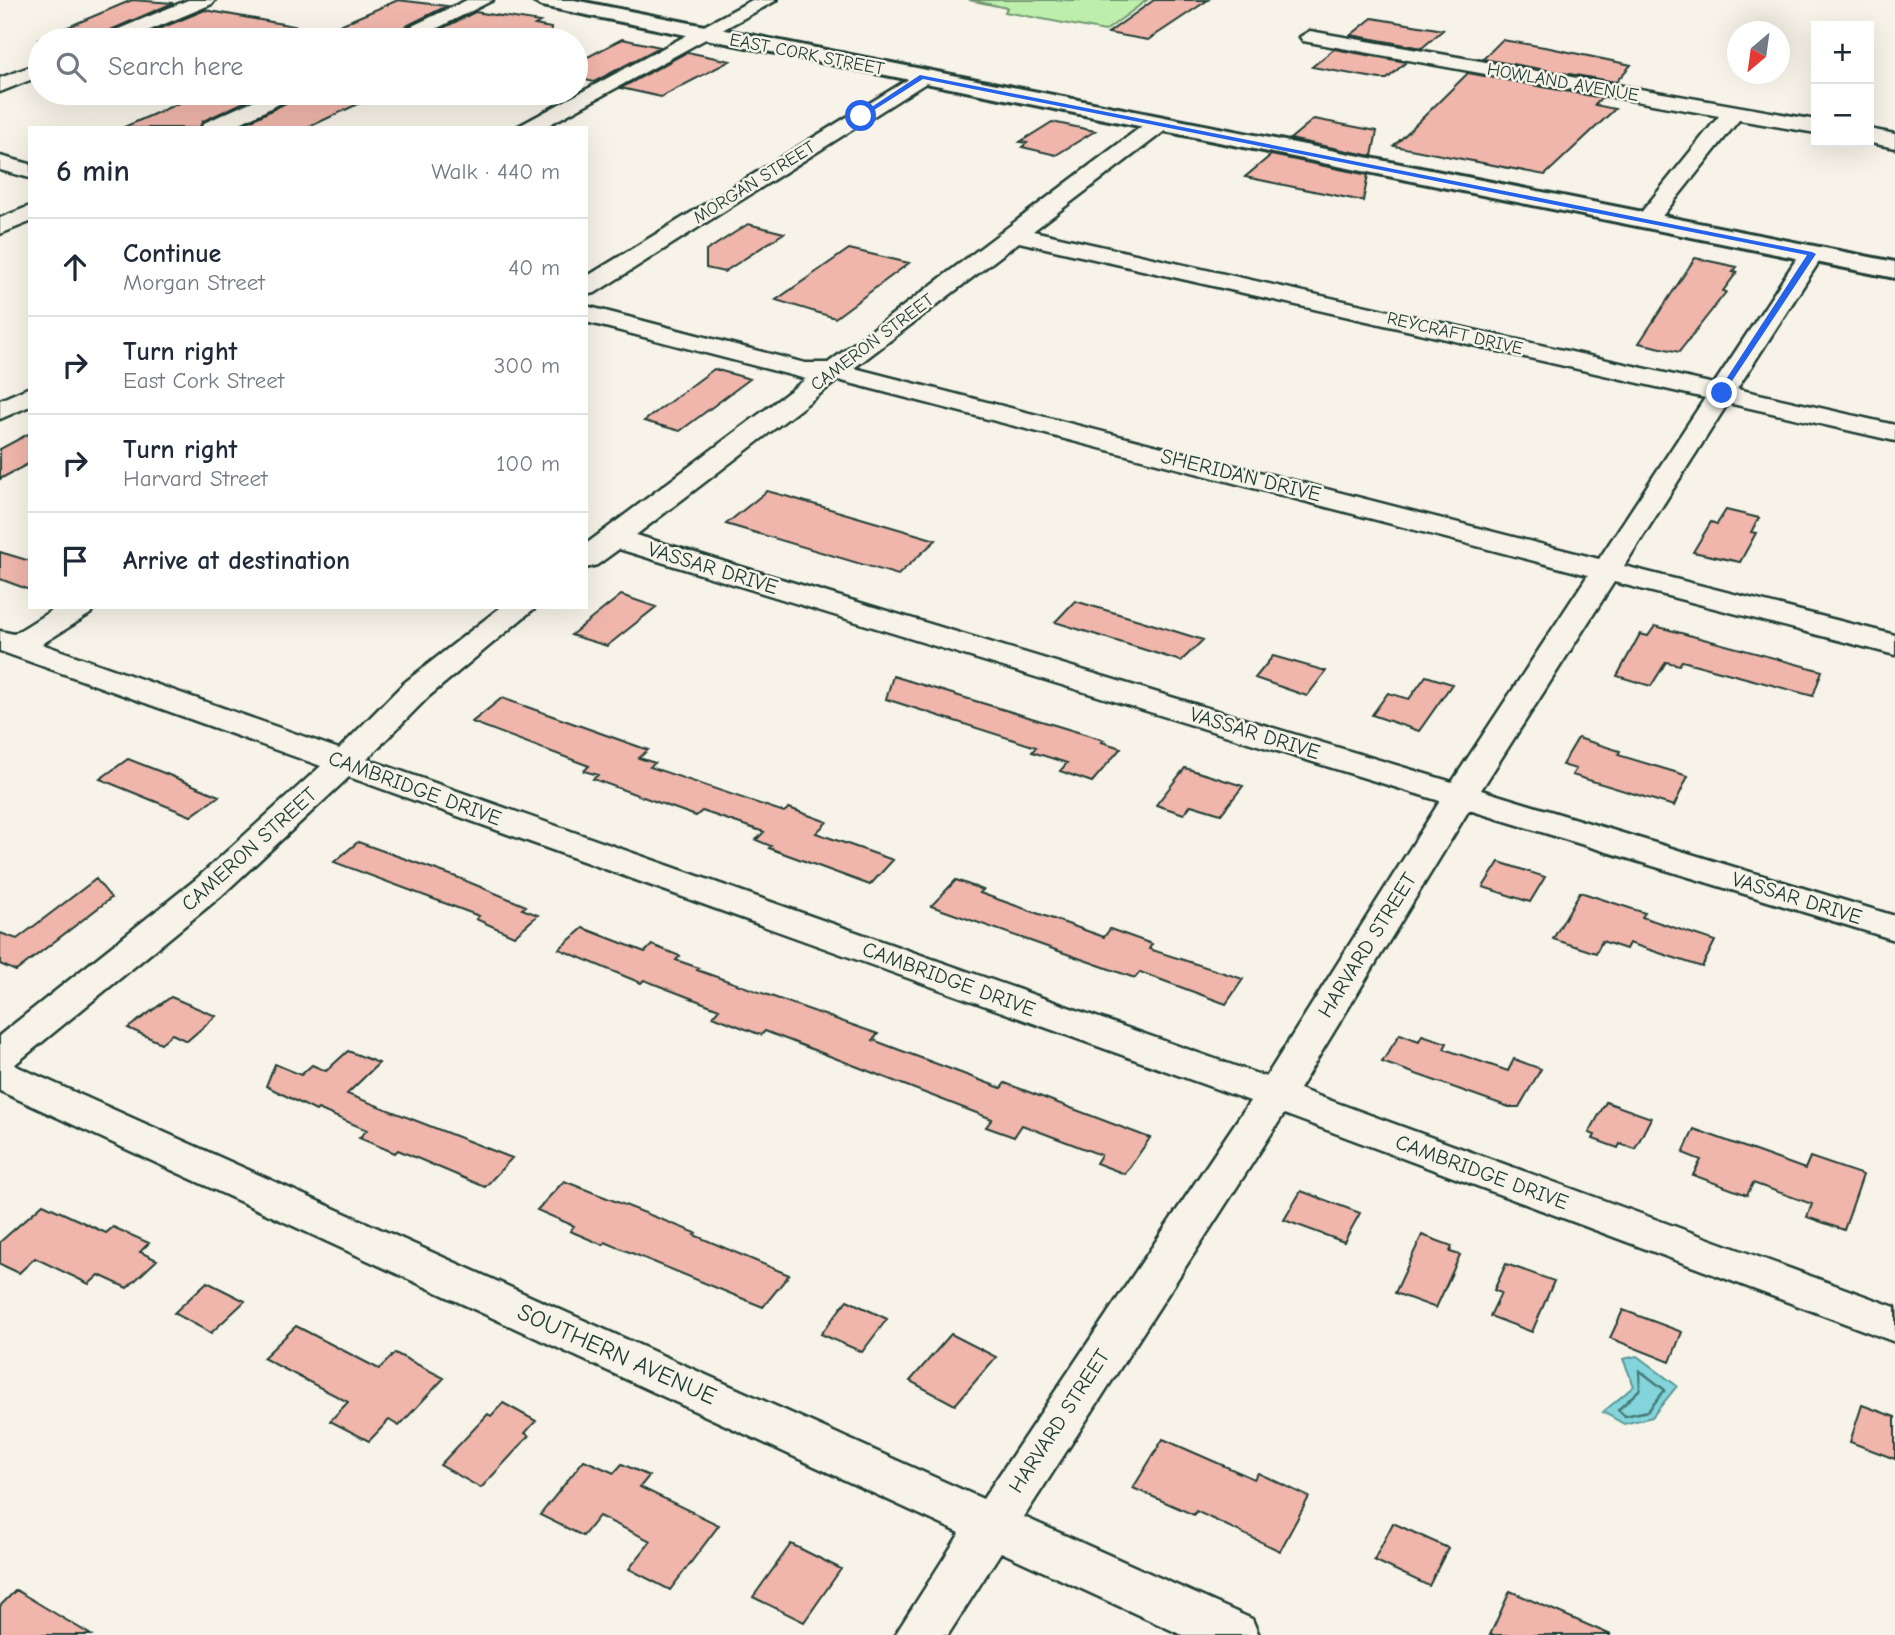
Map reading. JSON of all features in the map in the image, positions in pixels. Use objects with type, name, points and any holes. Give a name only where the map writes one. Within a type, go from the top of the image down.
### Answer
[{"type":"street","points":[[138,28],[205,0]]},
{"type":"street","points":[[424,28],[483,0]]},
{"type":"street","name":"EAST CORK STREET","points":[[542,0],[1895,270]]},
{"type":"street","points":[[588,95],[767,0]]},
{"type":"street","name":"HOWLAND AVENUE","points":[[1310,37],[1811,126]]},
{"type":"street","points":[[0,86],[28,74]]},
{"type":"street","name":"MORGAN STREET","points":[[588,287],[922,77]]},
{"type":"street","points":[[216,126],[261,105]]},
{"type":"street","points":[[530,126],[569,105]]},
{"type":"street","points":[[1647,220],[1734,112]]},
{"type":"street","name":"CAMERON STREET","points":[[588,558],[1158,124]]},
{"type":"street","points":[[1874,137],[1895,141]]},
{"type":"street","points":[[0,163],[28,170]]},
{"type":"street","points":[[0,227],[28,214]]},
{"type":"street","name":"REYCRAFT DRIVE","points":[[1014,234],[1895,433]]},
{"type":"street","name":"HARVARD STREET","points":[[920,1635],[1275,1095],[1460,796],[1812,254]]},
{"type":"street","name":"SHERIDAN DRIVE","points":[[588,315],[805,371],[834,371],[1895,645]]},
{"type":"street","points":[[0,411],[28,396]]},
{"type":"street","name":"VASSAR DRIVE","points":[[615,538],[1895,928]]},
{"type":"street","points":[[9,643],[75,609]]},
{"type":"street","name":"CAMERON STREET","points":[[0,1056],[208,888],[344,763],[416,690],[518,609]]},
{"type":"street","name":"CAMBRIDGE DRIVE","points":[[9,643],[1275,1095],[1895,1325]]},
{"type":"street","name":"SOUTHERN AVENUE","points":[[0,1075],[1234,1635]]},
{"type":"green space","points":[[969,0],[1147,0],[1105,31],[1005,12],[1007,8]]},
{"type":"water","points":[[1637,1356],[1677,1386],[1652,1417],[1624,1424],[1603,1412],[1634,1386],[1623,1359]]},
{"type":"building","points":[[132,0],[173,3],[115,28],[66,28]]},
{"type":"building","points":[[398,0],[447,6],[402,28],[333,28]]},
{"type":"building","points":[[1154,0],[1208,0],[1148,40],[1108,33]]},
{"type":"building","points":[[205,10],[305,28],[161,28]]},
{"type":"building","points":[[475,12],[540,22],[535,25],[551,28],[443,28]]},
{"type":"building","points":[[1372,18],[1443,30],[1422,48],[1351,35]]},
{"type":"building","points":[[622,39],[660,47],[594,82],[588,81],[588,57]]},
{"type":"building","points":[[1502,40],[1631,65],[1616,82],[1483,59]]},
{"type":"building","points":[[1334,49],[1406,62],[1387,79],[1312,67]]},
{"type":"building","points":[[687,52],[730,61],[661,97],[621,88]]},
{"type":"building","points":[[1468,73],[1602,98],[1595,105],[1615,109],[1545,175],[1394,146]]},
{"type":"building","points":[[175,105],[238,105],[203,121],[200,126],[127,126]]},
{"type":"building","points":[[282,105],[356,105],[311,126],[240,126]]},
{"type":"building","points":[[1314,119],[1377,131],[1372,156],[1290,139]]},
{"type":"building","points":[[1052,122],[1095,131],[1056,155],[1022,147],[1027,143],[1020,142]]},
{"type":"building","points":[[1271,155],[1368,175],[1363,201],[1245,177]]},
{"type":"building","points":[[748,224],[784,233],[724,272],[706,268],[706,251]]},
{"type":"building","points":[[849,249],[909,263],[835,318],[776,300]]},
{"type":"building","points":[[1695,258],[1737,267],[1733,272],[1737,272],[1723,291],[1726,292],[1679,352],[1639,343]]},
{"type":"building","points":[[714,369],[750,379],[680,431],[644,421]]},
{"type":"building","points":[[28,434],[28,464],[0,479],[0,449]]},
{"type":"building","points":[[767,491],[936,540],[898,575],[726,524]]},
{"type":"building","points":[[1726,510],[1759,518],[1751,532],[1756,533],[1740,562],[1693,552],[1711,522],[1717,524]]},
{"type":"building","points":[[0,552],[28,560],[28,589],[0,579]]},
{"type":"building","points":[[621,595],[656,607],[607,646],[571,635]]},
{"type":"building","points":[[1075,601],[1203,640],[1181,661],[1055,622]]},
{"type":"building","points":[[1655,626],[1822,671],[1813,696],[1682,661],[1679,665],[1666,662],[1651,686],[1617,676],[1640,634],[1648,636]]},
{"type":"building","points":[[1273,656],[1326,671],[1307,696],[1255,678]]},
{"type":"building","points":[[893,676],[1104,740],[1102,742],[1121,748],[1092,782],[1060,771],[1067,763],[1032,752],[1036,747],[886,699]]},
{"type":"building","points":[[1426,676],[1452,684],[1419,731],[1372,715],[1388,693],[1409,699]]},
{"type":"building","points":[[502,698],[648,750],[639,758],[655,763],[650,767],[784,812],[789,808],[827,822],[816,833],[893,860],[870,885],[769,848],[771,846],[756,840],[764,832],[702,811],[696,816],[593,779],[598,775],[584,771],[589,766],[472,722]]},
{"type":"building","points":[[1578,738],[1620,751],[1618,755],[1688,776],[1674,806],[1572,775],[1576,769],[1562,765]]},
{"type":"building","points":[[128,759],[219,796],[191,816],[100,779]]},
{"type":"building","points":[[1185,768],[1243,786],[1221,814],[1191,805],[1184,814],[1156,805]]},
{"type":"building","points":[[358,842],[459,878],[526,906],[522,909],[538,915],[514,936],[476,919],[479,916],[334,862]]},
{"type":"building","points":[[1499,862],[1545,877],[1530,902],[1483,887]]},
{"type":"building","points":[[96,879],[111,898],[16,971],[0,964],[0,933],[17,939]]},
{"type":"building","points":[[956,880],[983,890],[980,893],[1104,937],[1110,929],[1152,944],[1149,949],[1243,979],[1226,1004],[1140,972],[1135,978],[931,906]]},
{"type":"building","points":[[1580,892],[1645,913],[1642,917],[1715,941],[1702,967],[1629,943],[1626,949],[1602,941],[1596,953],[1553,939]]},
{"type":"building","points":[[583,928],[645,952],[652,945],[680,956],[676,960],[699,968],[697,970],[878,1034],[873,1040],[1001,1088],[1005,1083],[1150,1138],[1125,1174],[1096,1163],[1101,1155],[1022,1125],[1014,1137],[986,1127],[992,1119],[765,1031],[761,1035],[713,1016],[719,1009],[644,980],[641,983],[559,949]]},
{"type":"building","points":[[171,997],[216,1016],[187,1041],[172,1034],[161,1043],[128,1028]]},
{"type":"building","points":[[1400,1034],[1419,1041],[1422,1035],[1447,1043],[1444,1049],[1508,1071],[1514,1059],[1541,1069],[1519,1107],[1509,1107],[1382,1062]]},
{"type":"building","points":[[348,1051],[379,1063],[347,1094],[512,1158],[485,1187],[398,1150],[395,1153],[359,1138],[367,1130],[318,1109],[316,1111],[266,1086],[275,1064],[301,1075],[312,1065],[326,1071]]},
{"type":"building","points":[[1606,1102],[1651,1118],[1635,1149],[1620,1144],[1618,1148],[1593,1139],[1595,1135],[1589,1133]]},
{"type":"building","points":[[1694,1129],[1805,1169],[1810,1157],[1863,1175],[1844,1230],[1807,1217],[1812,1204],[1753,1183],[1747,1195],[1693,1175],[1701,1160],[1683,1153]]},
{"type":"building","points":[[564,1181],[696,1233],[694,1235],[789,1275],[763,1307],[605,1242],[603,1245],[570,1231],[574,1226],[537,1210]]},
{"type":"building","points":[[1301,1191],[1360,1213],[1344,1242],[1284,1220]]},
{"type":"building","points":[[43,1204],[106,1233],[113,1227],[149,1243],[140,1252],[157,1260],[127,1288],[99,1275],[89,1284],[35,1258],[19,1273],[0,1264],[0,1242]]},
{"type":"building","points":[[1422,1235],[1452,1246],[1450,1252],[1460,1255],[1436,1308],[1395,1293]]},
{"type":"building","points":[[1506,1264],[1554,1281],[1532,1332],[1490,1316],[1501,1293],[1494,1290]]},
{"type":"building","points":[[207,1282],[245,1301],[211,1333],[174,1313]]},
{"type":"building","points":[[847,1300],[887,1319],[862,1352],[821,1334]]},
{"type":"building","points":[[1623,1310],[1682,1332],[1670,1362],[1610,1338]]},
{"type":"building","points":[[296,1326],[379,1369],[395,1353],[444,1378],[399,1426],[389,1420],[369,1441],[330,1421],[348,1402],[263,1358]]},
{"type":"building","points":[[951,1334],[996,1357],[955,1405],[910,1381]]},
{"type":"building","points":[[503,1403],[536,1421],[525,1433],[529,1436],[481,1488],[440,1465],[488,1414],[491,1416]]},
{"type":"building","points":[[1862,1405],[1895,1417],[1895,1459],[1850,1442]]},
{"type":"building","points":[[1163,1439],[1254,1479],[1258,1473],[1309,1497],[1280,1551],[1196,1511],[1194,1515],[1133,1488]]},
{"type":"building","points":[[584,1460],[614,1473],[622,1464],[649,1476],[640,1487],[719,1525],[670,1590],[629,1569],[651,1541],[599,1516],[583,1536],[540,1515]]},
{"type":"building","points":[[1393,1523],[1448,1548],[1429,1586],[1374,1560]]},
{"type":"building","points":[[791,1544],[841,1569],[804,1622],[753,1597]]},
{"type":"building","points":[[16,1590],[91,1635],[0,1635],[0,1606]]},
{"type":"building","points":[[1510,1591],[1611,1635],[1490,1635]]},
{"type":"route","points":[[861,116],[922,77],[1812,254],[1722,393]]}]
